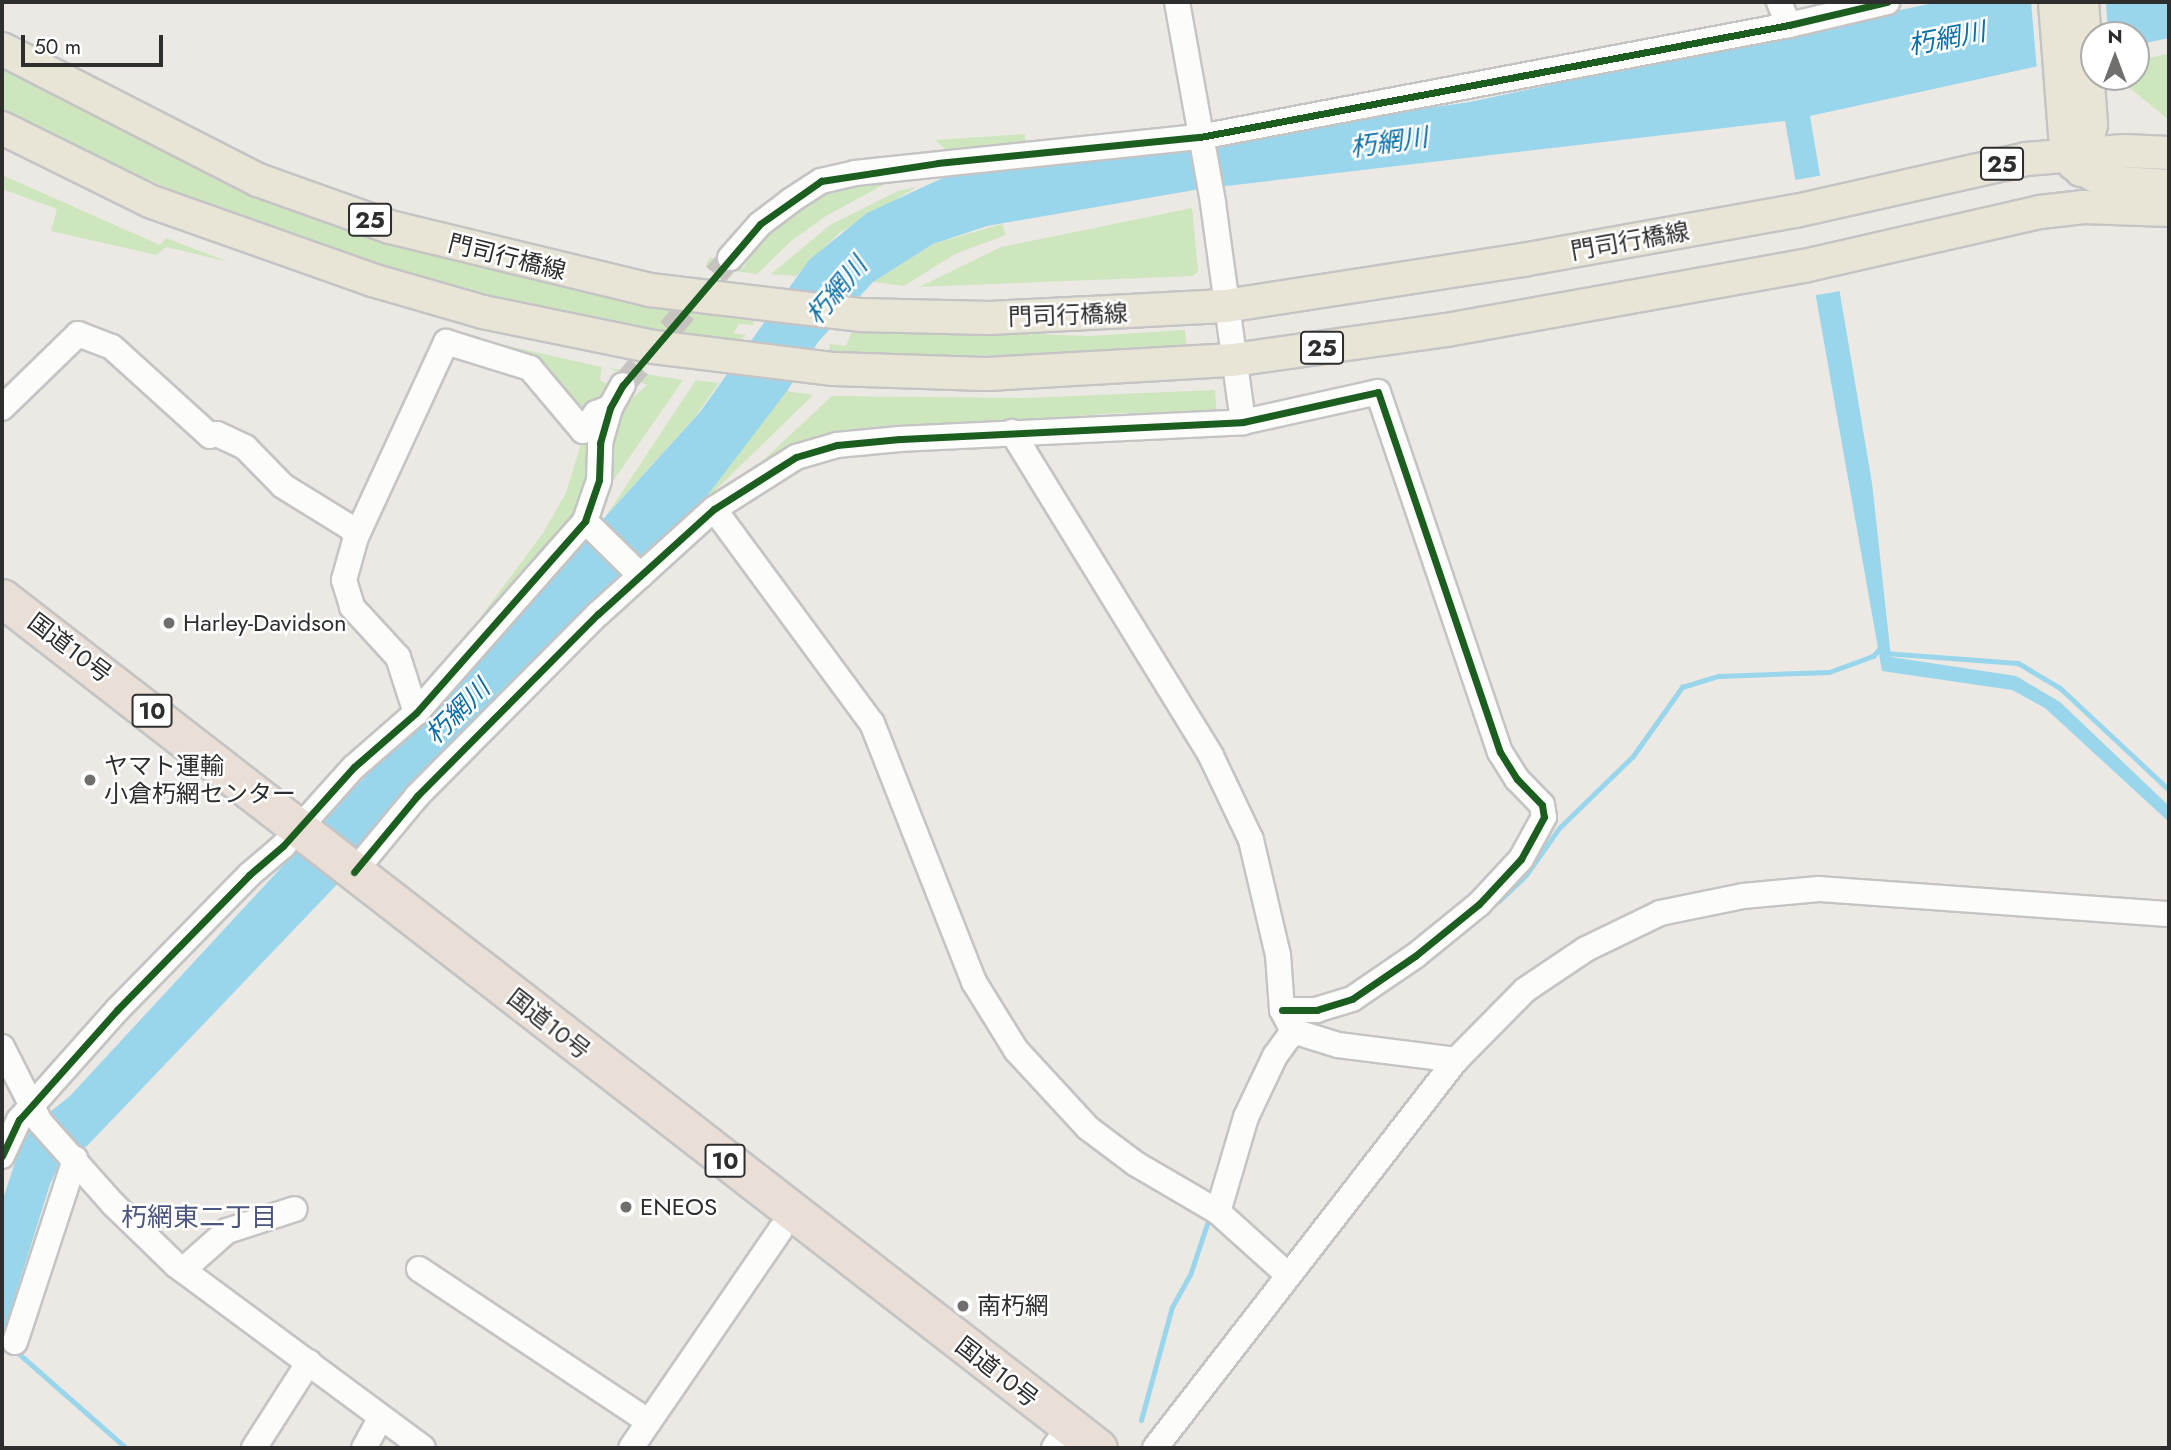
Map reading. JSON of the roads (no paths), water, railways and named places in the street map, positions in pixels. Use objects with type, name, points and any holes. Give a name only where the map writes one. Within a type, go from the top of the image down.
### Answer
[{"type":"highway","name":"国道10号","points":[[2,598],[291,836],[1059,1443]]},
{"type":"highway","name":"国道10号","points":[[2,626],[291,836]]},
{"type":"highway","name":"国道10号","points":[[347,880],[780,1230],[1059,1443],[1098,1448]]},
{"type":"main road","points":[[2055,2],[2074,65]]},
{"type":"main road","points":[[2040,212],[2064,196],[2078,146],[2074,65],[2082,2]]},
{"type":"main road","name":"門司行橋線","points":[[2,49],[258,180],[390,227],[650,290],[767,307],[860,315],[989,318],[1224,306],[1396,281],[1796,211],[2078,146],[2169,153]]},
{"type":"main road","name":"25","points":[[2,128],[152,202],[372,280],[483,312],[733,359],[834,369],[988,374],[1233,360],[1447,330],[1804,266],[2040,212],[2084,207],[2169,209]]},
{"type":"main road","points":[[2078,146],[2106,183],[2169,186]]},
{"type":"street","points":[[1177,2],[1213,203],[1224,306],[1243,422]]},
{"type":"street","points":[[1779,2],[1788,25]]},
{"type":"street","points":[[730,258],[760,224],[821,181],[924,165],[1200,137],[1788,25],[1887,2]]},
{"type":"street","points":[[2,408],[78,334],[103,341],[169,395],[210,436],[217,434],[245,447],[283,486],[344,522],[356,537]]},
{"type":"street","points":[[415,713],[398,657],[352,607],[344,580],[356,537],[446,342],[530,368],[583,430],[596,413],[610,408]]},
{"type":"street","points":[[2,1156],[19,1120],[36,1114],[126,1000],[249,874],[291,836],[354,767],[415,713],[592,527],[599,480],[600,443],[610,408],[623,385]]},
{"type":"street","points":[[347,880],[417,796],[637,571],[714,509],[796,457],[837,445],[1012,432],[1243,422],[1378,392],[1500,752],[1517,779],[1542,805],[1544,817],[1521,859],[1479,904],[1415,956],[1352,999],[1288,1020]]},
{"type":"street","points":[[1012,432],[1211,756],[1251,839],[1278,955],[1288,1020],[1275,1056],[1246,1117],[1218,1212]]},
{"type":"street","points":[[714,509],[872,723],[974,982],[1016,1050],[1088,1128],[1136,1164],[1218,1212],[1288,1275]]},
{"type":"street","points":[[592,527],[637,571]]},
{"type":"street","points":[[1155,1448],[1456,1060],[1525,990],[1586,948],[1660,913],[1731,898],[1819,889],[2169,914]]},
{"type":"street","points":[[1288,1020],[1338,1045],[1456,1060]]},
{"type":"street","points":[[2,1047],[36,1114],[114,1205],[183,1270],[309,1362],[380,1419],[423,1448]]},
{"type":"street","points":[[15,1342],[75,1159]]},
{"type":"street","points":[[183,1270],[227,1231],[295,1209]]},
{"type":"street","points":[[631,1448],[780,1230]]},
{"type":"street","points":[[419,1269],[649,1422]]},
{"type":"street","points":[[254,1448],[309,1362]]},
{"type":"street","points":[[364,1448],[380,1419]]},
{"type":"water","name":"朽網川","points":[[1938,2],[2169,2],[2169,38],[2150,42],[2150,21],[2080,21],[2080,57],[1810,116],[1872,483],[1891,657],[2016,676],[2060,702],[2169,806],[2169,822],[2045,708],[2012,690],[1882,671],[1785,121],[1200,189],[987,226],[933,244],[873,282],[818,342],[787,391],[700,505],[87,1146],[61,1161],[50,1184],[2,1338],[2,1202],[25,1132],[70,1096],[700,412],[809,260],[867,213],[947,176],[1470,102]]},
{"type":"waterway","points":[[1499,901],[1526,875],[1559,828],[1633,756],[1682,687],[1719,676],[1829,672],[1873,656],[1879,649]]},
{"type":"waterway","points":[[1884,653],[2018,663],[2060,688],[2169,790]]},
{"type":"waterway","points":[[1141,1420],[1172,1307],[1190,1275],[1210,1215]]},
{"type":"waterway","points":[[2,1339],[126,1448]]},
{"type":"tunnel","points":[[623,385],[730,258]]},
{"type":"place","name":"Harley-Davidson","points":[[169,623]]},
{"type":"place","name":"ヤマト運輸 小倉朽網センター","points":[[90,780]]},
{"type":"place","name":"ENEOS","points":[[626,1207]]},
{"type":"place","name":"南朽網","points":[[963,1306]]},
{"type":"district","name":"朽網東二丁目","points":[[199,1218]]}]
